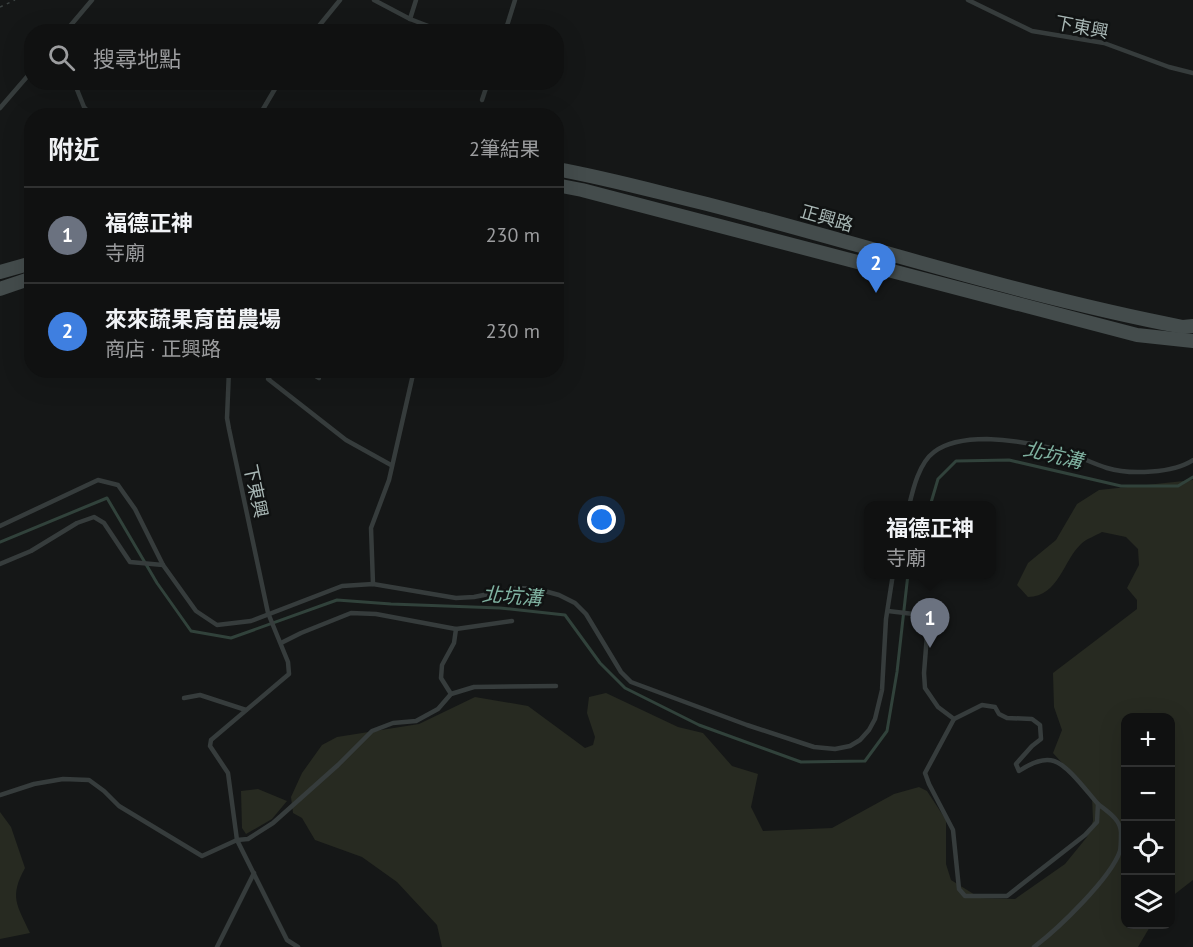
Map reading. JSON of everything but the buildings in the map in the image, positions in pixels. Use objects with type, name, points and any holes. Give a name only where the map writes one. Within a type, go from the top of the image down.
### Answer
[{"type":"main road","name":"正興路","points":[[564,170],[600,177],[758,217],[980,280],[1109,312],[1183,327],[1193,326]]},
{"type":"main road","name":"正興路","points":[[564,187],[1137,336],[1193,341]]},
{"type":"main road","points":[[0,272],[24,265]]},
{"type":"main road","points":[[0,289],[24,281]]},
{"type":"lane","points":[[72,24],[92,0]]},
{"type":"lane","points":[[320,24],[340,0]]},
{"type":"lane","points":[[374,0],[423,24]]},
{"type":"lane","points":[[410,19],[416,0]]},
{"type":"lane","points":[[508,24],[515,0]]},
{"type":"lane","name":"下東興","points":[[968,0],[1032,31],[1104,43],[1169,67],[1193,73]]},
{"type":"lane","points":[[0,108],[24,80]]},
{"type":"lane","points":[[77,90],[85,108]]},
{"type":"lane","points":[[264,108],[274,90]]},
{"type":"lane","points":[[482,100],[485,90]]},
{"type":"lane","name":"下東興","points":[[229,378],[227,418],[269,614],[288,662],[289,674],[246,710]]},
{"type":"lane","points":[[269,378],[346,440],[391,465]]},
{"type":"lane","points":[[374,584],[371,528],[389,480],[412,378]]},
{"type":"lane","points":[[911,501],[923,464],[933,452],[951,443],[975,439],[1016,442],[1051,448],[1080,456],[1107,468],[1137,472],[1180,466],[1193,460]]},
{"type":"lane","points":[[0,526],[98,480],[118,485],[135,508],[163,565],[196,611],[217,625],[251,621],[342,586],[374,584],[456,598],[474,597],[518,588],[537,589],[559,595],[575,603],[585,614],[621,672],[631,682],[747,725],[814,747],[835,749],[850,746],[860,740],[875,719],[882,690],[892,579]]},
{"type":"lane","points":[[0,564],[31,551],[77,524],[94,518],[104,524],[130,562],[163,565]]},
{"type":"lane","points":[[888,611],[922,615],[927,635],[925,688],[938,707],[954,718]]},
{"type":"lane","points":[[281,643],[351,613],[376,614],[456,629],[512,621]]},
{"type":"lane","points":[[452,694],[441,678],[442,665],[454,643],[456,629]]},
{"type":"lane","points":[[0,795],[34,784],[63,779],[88,780],[104,791],[119,806],[202,856],[237,840],[248,839],[273,823],[372,731],[393,723],[416,721],[438,709],[452,694],[474,687],[556,686]]},
{"type":"lane","points":[[184,698],[200,696],[246,710]]},
{"type":"lane","points":[[1034,947],[1089,895],[1106,874],[1120,850],[1121,830],[1114,816],[1098,804],[1067,770],[1054,761],[1031,763],[1019,771],[1016,764],[1041,739],[1040,725],[1032,719],[1007,718],[999,714],[995,706],[982,705],[954,718],[925,773],[953,830],[959,889],[965,896],[1007,896],[1085,835],[1097,822],[1098,804]]},
{"type":"lane","points":[[246,710],[211,740],[210,746],[228,773],[237,840],[287,940],[298,947]]},
{"type":"lane","points":[[217,947],[254,873]]},
{"type":"path","points":[[0,7],[15,0]]},
{"type":"shaded area","points":[[1193,480],[1193,880],[1175,894],[1175,713],[1121,713],[1121,929],[1149,929],[1138,947],[442,947],[437,925],[397,882],[362,857],[315,840],[302,818],[293,813],[291,797],[302,773],[322,745],[337,737],[419,724],[475,697],[528,706],[585,748],[593,745],[595,737],[587,713],[589,697],[606,693],[678,727],[703,733],[732,766],[758,774],[751,807],[763,831],[832,828],[894,794],[919,787],[927,791],[946,820],[946,864],[951,880],[980,898],[1015,899],[1065,864],[1087,837],[1093,821],[1092,796],[1053,753],[1062,730],[1054,707],[1053,673],[1137,609],[1137,600],[1127,588],[1139,565],[1138,549],[1126,537],[1102,532],[1081,544],[1047,591],[1028,597],[1017,585],[1028,563],[1056,540],[1077,504],[1099,490]]},
{"type":"shaded area","points":[[258,789],[287,801],[272,819],[246,834],[242,828],[241,791]]},
{"type":"shaded area","points":[[0,812],[11,827],[25,868],[16,894],[18,908],[30,933],[0,939]]},
{"type":"waterway","name":"北坑溝","points":[[931,501],[938,479],[956,461],[1009,460],[1121,486],[1178,486],[1193,477]]},
{"type":"waterway","name":"北坑溝","points":[[0,542],[107,498],[157,583],[191,631],[231,638],[337,600],[500,608],[565,615],[600,663],[625,688],[699,725],[801,762],[865,761],[887,731],[897,672],[907,579]]},
{"type":"place","name":"來來蔬果育苗農場","points":[[876,293]]},
{"type":"place","name":"福德正神","points":[[930,648]]}]
